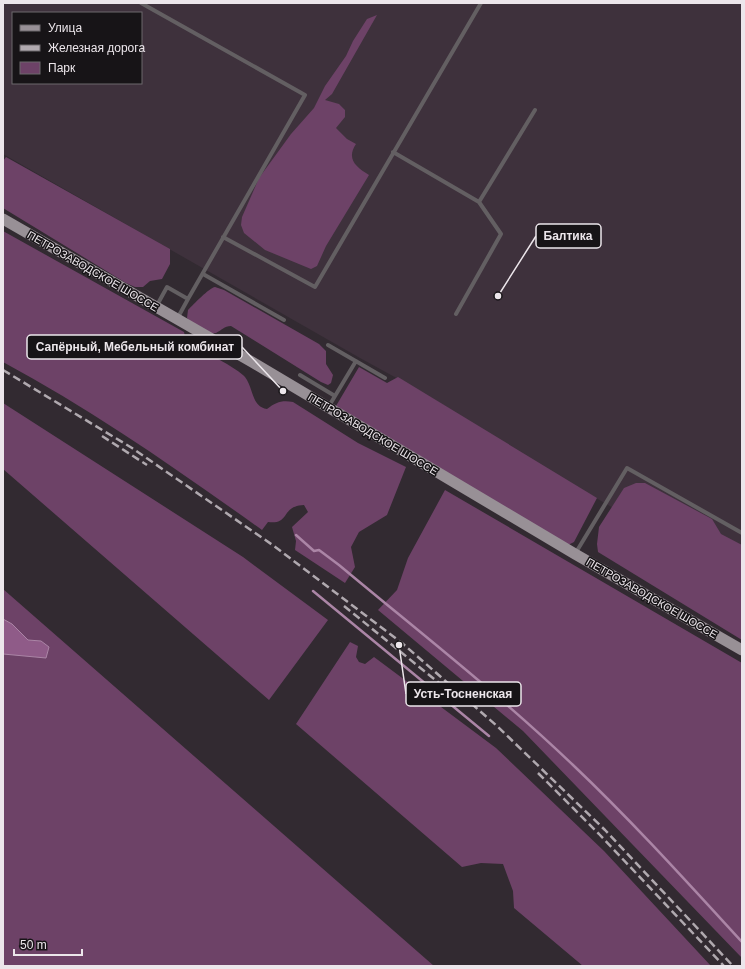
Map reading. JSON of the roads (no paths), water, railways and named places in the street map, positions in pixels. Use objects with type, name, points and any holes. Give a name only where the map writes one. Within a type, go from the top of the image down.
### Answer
[{"type":"main road","name":"ПЕТРОЗАВОДСКОЕ ШОССЕ","points":[[3,219],[575,554],[742,650]]},
{"type":"lane","points":[[141,3],[305,95],[176,319]]},
{"type":"lane","points":[[224,237],[316,287],[393,152],[481,3]]},
{"type":"lane","points":[[479,202],[535,110]]},
{"type":"lane","points":[[393,152],[479,202],[501,234],[456,314]]},
{"type":"lane","points":[[203,274],[284,320]]},
{"type":"lane","points":[[155,307],[167,287],[188,299]]},
{"type":"lane","points":[[328,345],[385,378]]},
{"type":"lane","points":[[328,408],[356,361]]},
{"type":"lane","points":[[300,375],[335,396]]},
{"type":"lane","points":[[575,554],[627,468],[742,533]]},
{"type":"waterway","points":[[296,535],[314,551],[319,550],[339,565],[458,663],[545,739],[595,786],[638,830],[742,942]]},
{"type":"waterway","points":[[313,591],[489,736]]},
{"type":"railway","points":[[3,370],[132,448],[274,546],[402,643],[497,726],[605,830],[733,966]]},
{"type":"railway","points":[[102,436],[147,465]]},
{"type":"railway","points":[[344,606],[444,687]]},
{"type":"railway","points":[[538,773],[599,834],[724,966]]},
{"type":"place","name":"Балтика","points":[[498,296]]},
{"type":"place","name":"Сапёрный, Мебельный комбинат","points":[[283,391]]},
{"type":"place","name":"Усть-Тосненская","points":[[399,645]]}]
